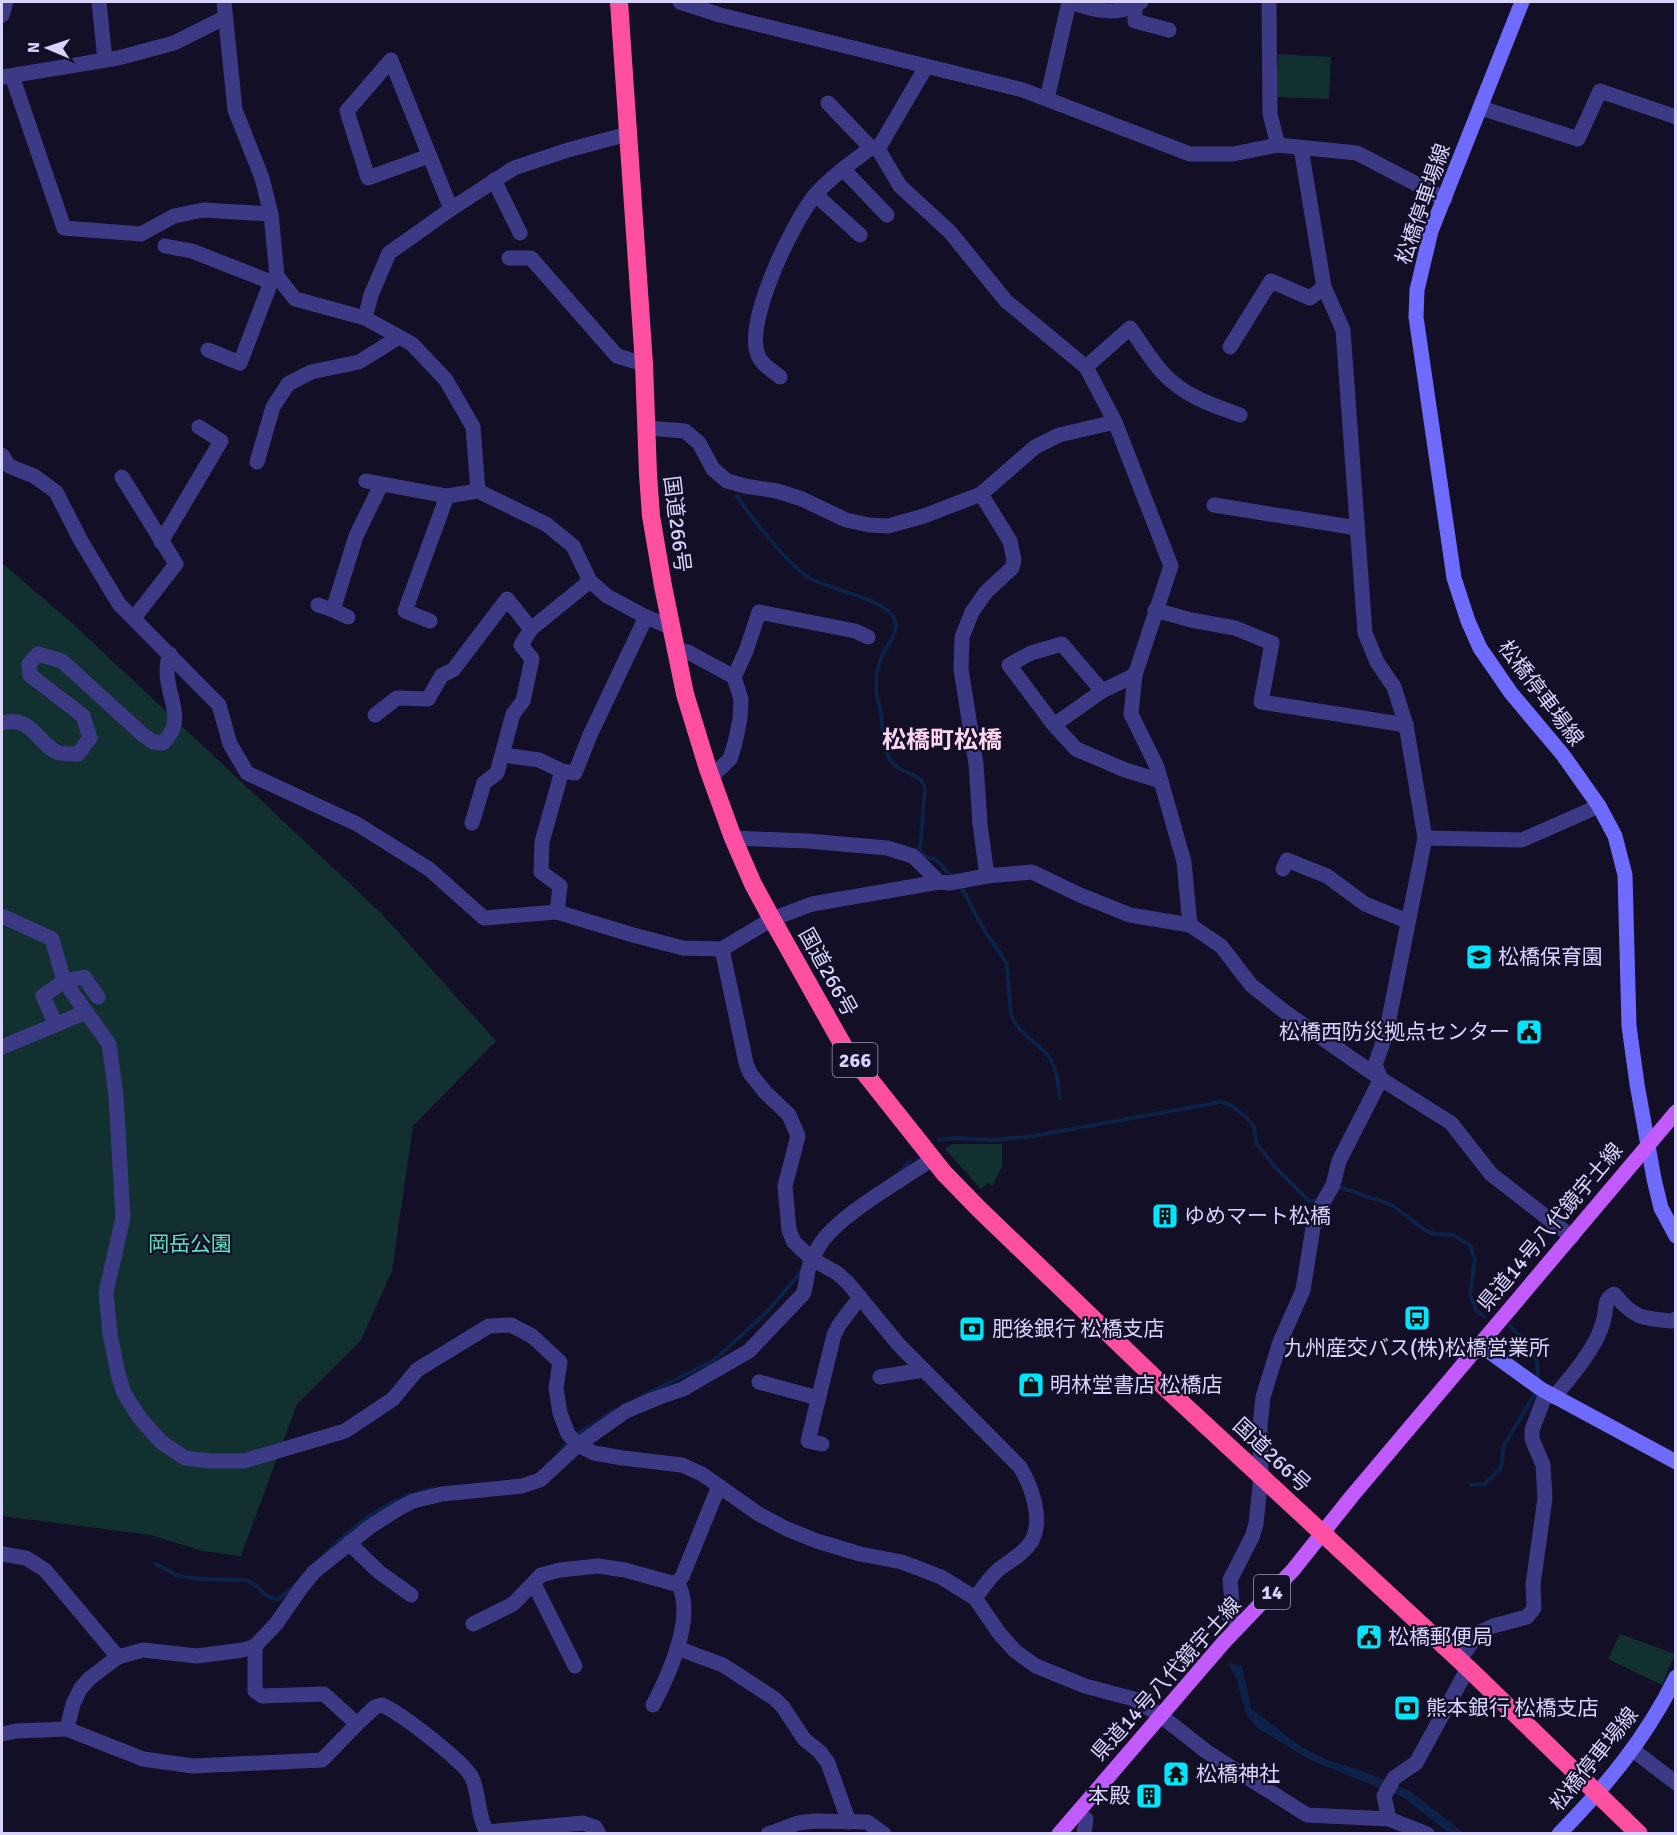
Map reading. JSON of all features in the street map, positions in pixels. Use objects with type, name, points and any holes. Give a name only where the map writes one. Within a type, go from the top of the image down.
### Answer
[{"type":"highway","name":"国道266号","points":[[619,2],[644,364],[651,516],[674,649],[685,694],[733,838],[753,884],[772,919],[844,1047],[932,1159],[980,1209],[1159,1382],[1464,1664],[1639,1833]]},
{"type":"main road","name":"松橋停車場線","points":[[1522,2],[1431,231],[1417,290],[1416,317],[1454,578],[1468,621],[1480,648],[1511,693],[1563,755],[1599,806],[1615,836],[1625,875],[1629,1026],[1647,1144],[1661,1208],[1676,1236]]},
{"type":"main road","name":"県道14号八代鏡宇土線","points":[[1059,1833],[1240,1625],[1293,1570],[1322,1532],[1676,1112]]},
{"type":"main road","points":[[1479,1345],[1543,1391],[1676,1462]]},
{"type":"main road","name":"松橋停車場線","points":[[1559,1833],[1598,1794],[1633,1750],[1654,1718],[1676,1677]]},
{"type":"street","points":[[2,15],[6,2]]},
{"type":"street","points":[[99,2],[105,60]]},
{"type":"street","points":[[208,350],[240,363],[274,279],[271,214],[262,178],[235,110],[224,2]]},
{"type":"street","points":[[680,2],[722,8],[926,66],[1023,90],[1190,154],[1233,154],[1278,145],[1357,153],[1445,199]]},
{"type":"street","points":[[1047,99],[1069,2],[1090,9],[1110,11],[1127,9],[1137,2]]},
{"type":"street","points":[[1137,2],[1135,21],[1169,30]]},
{"type":"street","points":[[1269,2],[1270,114],[1278,145]]},
{"type":"street","points":[[225,18],[174,43],[105,60],[7,77],[64,228],[141,234],[174,216],[203,210],[271,214]]},
{"type":"street","points":[[429,156],[368,178],[347,111],[391,60],[451,209]]},
{"type":"street","points":[[780,377],[758,358],[754,341],[762,299],[796,222],[816,195],[843,169],[874,148],[926,66]]},
{"type":"street","points":[[1481,108],[1578,140],[1600,91],[1676,117]]},
{"type":"street","points":[[828,103],[874,148],[900,186],[950,232],[1006,301],[1086,367],[1115,422],[1171,566],[1135,675],[1131,714],[1157,767],[1184,862],[1190,926]]},
{"type":"street","points":[[365,318],[371,295],[389,253],[451,209],[514,168],[568,150],[628,134]]},
{"type":"street","points":[[1301,148],[1324,286],[1343,330],[1365,633],[1377,662],[1394,687],[1406,725],[1425,838],[1407,921],[1399,975],[1386,1034],[1375,1065],[1381,1079]]},
{"type":"street","points":[[843,169],[887,215]]},
{"type":"street","points":[[494,180],[520,233]]},
{"type":"street","points":[[816,195],[860,235]]},
{"type":"street","points":[[165,246],[192,251],[274,279],[295,298],[365,318],[412,344],[446,380],[473,427],[478,491]]},
{"type":"street","points":[[509,258],[531,258],[617,356],[644,364]]},
{"type":"street","points":[[1230,347],[1271,281],[1310,298],[1324,286]]},
{"type":"street","points":[[1086,367],[1130,328],[1163,373],[1179,388],[1200,400],[1240,415]]},
{"type":"street","points":[[256,462],[273,407],[288,384],[311,372],[359,362],[399,337]]},
{"type":"street","points":[[647,428],[685,431],[699,443],[713,469],[727,481],[777,491],[802,499],[846,520],[888,526],[924,516],[981,494],[1035,447],[1059,435],[1115,422]]},
{"type":"street","points":[[161,542],[222,441],[199,427]]},
{"type":"street","points":[[2,455],[9,466],[34,476],[56,492],[119,604],[219,705],[230,744],[247,773],[357,824],[429,869],[484,918],[557,912],[633,936],[683,948],[722,949],[772,919],[812,904],[987,876],[1032,872],[1130,915],[1190,926],[1221,946],[1251,986],[1381,1079],[1451,1123],[1491,1174],[1572,1237]]},
{"type":"street","points":[[122,477],[176,564],[134,618]]},
{"type":"street","points":[[333,610],[374,483],[447,496],[478,491],[546,524],[573,546],[590,581],[607,596],[670,627]]},
{"type":"street","points":[[981,494],[1010,541],[1014,560],[1012,568],[986,592],[972,612],[963,637],[961,669],[976,764],[980,824],[987,876]]},
{"type":"street","points":[[430,621],[405,611],[447,496]]},
{"type":"street","points":[[1214,505],[1357,528]]},
{"type":"street","points":[[472,823],[484,783],[497,773],[504,755],[513,714],[523,701],[532,658],[521,645],[531,629],[590,581]]},
{"type":"street","points":[[375,715],[397,698],[428,699],[442,675],[453,670],[507,599],[531,629]]},
{"type":"street","points":[[318,605],[348,617]]},
{"type":"street","points":[[1155,610],[1191,620],[1235,628],[1272,643],[1262,702],[1406,725]]},
{"type":"street","points":[[711,777],[730,759],[735,743],[740,720],[741,699],[734,677],[746,651],[759,612],[855,631],[868,637]]},
{"type":"street","points":[[504,755],[539,760],[562,771],[575,774],[590,735],[646,617]]},
{"type":"street","points":[[1102,691],[1062,644],[1031,653],[1009,665],[1054,725],[1076,749],[1125,770],[1161,781]]},
{"type":"street","points":[[674,649],[688,652],[734,677]]},
{"type":"street","points":[[2,723],[8,721],[29,726],[57,753],[78,754],[90,738],[83,716],[30,675],[29,664],[38,654],[62,661],[142,734],[153,742],[163,743],[171,736],[177,721],[167,685],[166,664],[170,654]]},
{"type":"street","points":[[1054,725],[1102,691],[1135,675]]},
{"type":"street","points":[[557,912],[560,886],[541,872],[542,842],[562,771]]},
{"type":"street","points":[[1425,838],[1522,840],[1599,806]]},
{"type":"street","points":[[733,838],[808,841],[886,848],[913,856],[950,882]]},
{"type":"street","points":[[1283,869],[1287,860],[1327,876],[1365,904],[1407,921]]},
{"type":"street","points":[[2,916],[52,939],[64,981],[109,1044],[116,1096],[123,1218],[106,1292],[110,1334],[124,1393],[139,1417],[161,1442],[185,1458],[244,1461],[345,1431],[393,1399],[417,1370],[489,1326],[511,1325],[532,1336],[560,1362],[556,1388],[560,1413],[568,1434],[578,1445],[594,1453],[682,1465],[702,1474],[757,1513],[787,1529],[861,1554],[902,1562],[941,1577],[975,1598],[999,1633],[1015,1651],[1035,1666],[1085,1686],[1128,1696],[1160,1716],[1207,1752],[1307,1815],[1389,1819],[1427,1833]]},
{"type":"street","points":[[722,949],[750,1073],[765,1092],[789,1115],[798,1136],[784,1186],[789,1230],[794,1242],[812,1259],[837,1273],[899,1345],[1020,1467],[1026,1477],[1035,1508],[1035,1533],[1030,1544],[994,1574],[975,1598]]},
{"type":"street","points":[[56,1024],[43,996],[64,981],[84,977],[98,998]]},
{"type":"street","points":[[2,1047],[86,1012]]},
{"type":"street","points":[[1240,1625],[1227,1614],[1233,1602],[1230,1580],[1254,1531],[1260,1475],[1260,1426],[1263,1397],[1280,1342],[1303,1290],[1313,1228],[1324,1197],[1333,1185],[1339,1161],[1381,1079]]},
{"type":"street","points":[[67,1729],[73,1704],[81,1688],[90,1678],[118,1657],[143,1650],[197,1656],[243,1650],[255,1646],[276,1624],[314,1572],[380,1521],[413,1501],[442,1494],[531,1485],[549,1474],[578,1445],[626,1411],[682,1389],[749,1351],[802,1294],[807,1285],[808,1268],[812,1259],[820,1244],[835,1227],[932,1159]]},
{"type":"street","points":[[1389,1819],[1384,1797],[1394,1778],[1416,1762],[1480,1632],[1527,1617],[1534,1608],[1533,1585],[1545,1498],[1543,1466],[1532,1439],[1532,1430],[1543,1391],[1580,1364],[1598,1336],[1605,1317],[1606,1301],[1610,1296],[1614,1294],[1627,1309],[1638,1316],[1671,1321],[1676,1319]]},
{"type":"street","points":[[809,1441],[836,1330],[860,1297]]},
{"type":"street","points":[[880,1377],[924,1370]]},
{"type":"street","points":[[759,1382],[818,1398]]},
{"type":"street","points":[[472,1624],[513,1604],[541,1575],[560,1570],[598,1566],[625,1570],[672,1583],[677,1582],[682,1576],[719,1485]]},
{"type":"street","points":[[350,1543],[379,1572],[411,1594]]},
{"type":"street","points":[[2,1554],[26,1558],[45,1570],[118,1657]]},
{"type":"street","points":[[652,1705],[670,1669],[682,1624],[683,1591],[677,1582]]},
{"type":"street","points":[[534,1584],[575,1666]]},
{"type":"street","points":[[255,1646],[255,1691],[258,1695],[324,1694],[357,1724]]},
{"type":"street","points":[[677,1648],[723,1665],[775,1699],[783,1707],[804,1739],[820,1752],[828,1764],[849,1821]]},
{"type":"street","points":[[2,1734],[16,1731],[67,1729],[143,1759],[193,1766],[322,1760],[375,1707],[382,1705],[411,1724],[457,1760],[472,1778],[487,1833],[575,1823],[590,1824],[599,1833]]},
{"type":"street","points":[[1633,1750],[1676,1784]]},
{"type":"street","points":[[1344,1817],[1344,1833]]},
{"type":"street","points":[[768,1833],[805,1821],[867,1822],[884,1833]]},
{"type":"green space","points":[[1278,54],[1331,57],[1329,99],[1276,97]]},
{"type":"green space","name":"岡岳公園","points":[[2,563],[72,623],[381,913],[496,1041],[413,1126],[392,1271],[361,1340],[297,1404],[241,1556],[202,1551],[151,1535],[2,1516]]},
{"type":"green space","points":[[952,1144],[1002,1144],[1002,1167],[992,1186],[988,1183],[981,1189],[945,1149]]},
{"type":"green space","points":[[1620,1634],[1675,1654],[1662,1685],[1608,1659]]},
{"type":"water","points":[[1228,1663],[1242,1666],[1251,1708],[1301,1747],[1327,1760],[1360,1770],[1410,1791],[1464,1833],[1449,1833],[1404,1798],[1308,1759],[1256,1727],[1246,1714],[1237,1680]]},
{"type":"waterway","points":[[737,496],[772,542],[804,574],[822,584],[877,604],[886,609],[895,620],[895,631],[882,656],[876,679],[884,745],[888,756],[896,766],[916,776],[923,783],[925,789],[920,849],[923,856],[937,860],[953,878]]},
{"type":"waterway","points":[[960,886],[1007,965],[1011,1015],[1022,1031],[1046,1053],[1053,1063],[1060,1098]]},
{"type":"waterway","points":[[939,1140],[954,1138],[992,1140],[1033,1136],[1221,1102],[1231,1105],[1247,1118],[1254,1127],[1257,1144],[1274,1166],[1308,1200],[1319,1199]]},
{"type":"waterway","points":[[900,1172],[910,1161]]},
{"type":"waterway","points":[[1336,1189],[1339,1187],[1392,1205],[1425,1230],[1434,1234],[1453,1235],[1470,1245],[1475,1260],[1470,1295],[1476,1310],[1484,1317]]},
{"type":"waterway","points":[[635,1400],[713,1361],[766,1313],[802,1271]]},
{"type":"waterway","points":[[1510,1326],[1527,1343],[1535,1357],[1537,1381]]},
{"type":"waterway","points":[[1471,1485],[1485,1484],[1501,1468],[1504,1445],[1535,1391]]},
{"type":"waterway","points":[[576,1435],[615,1410]]},
{"type":"waterway","points":[[559,1453],[568,1442]]},
{"type":"waterway","points":[[417,1493],[433,1489]]},
{"type":"waterway","points":[[325,1554],[364,1520],[410,1495]]},
{"type":"waterway","points":[[156,1564],[176,1575],[198,1579],[246,1580],[256,1585],[268,1597],[279,1599],[297,1583]]},
{"type":"place","name":"松橋保育園","points":[[1479,957]]},
{"type":"place","name":"松橋西防災拠点センター","points":[[1529,1032]]},
{"type":"place","name":"ゆめマート松橋","points":[[1165,1216]]},
{"type":"place","name":"九州産交バス(株)松橋営業所","points":[[1417,1318]]},
{"type":"place","name":"肥後銀行 松橋支店","points":[[972,1329]]},
{"type":"place","name":"明林堂書店 松橋店","points":[[1031,1385]]},
{"type":"place","name":"松橋郵便局","points":[[1369,1637]]},
{"type":"place","name":"熊本銀行 松橋支店","points":[[1407,1708]]},
{"type":"place","name":"松橋神社","points":[[1176,1774]]},
{"type":"place","name":"本殿","points":[[1149,1796]]},
{"type":"district","name":"松橋町松橋","points":[[942,740]]}]
